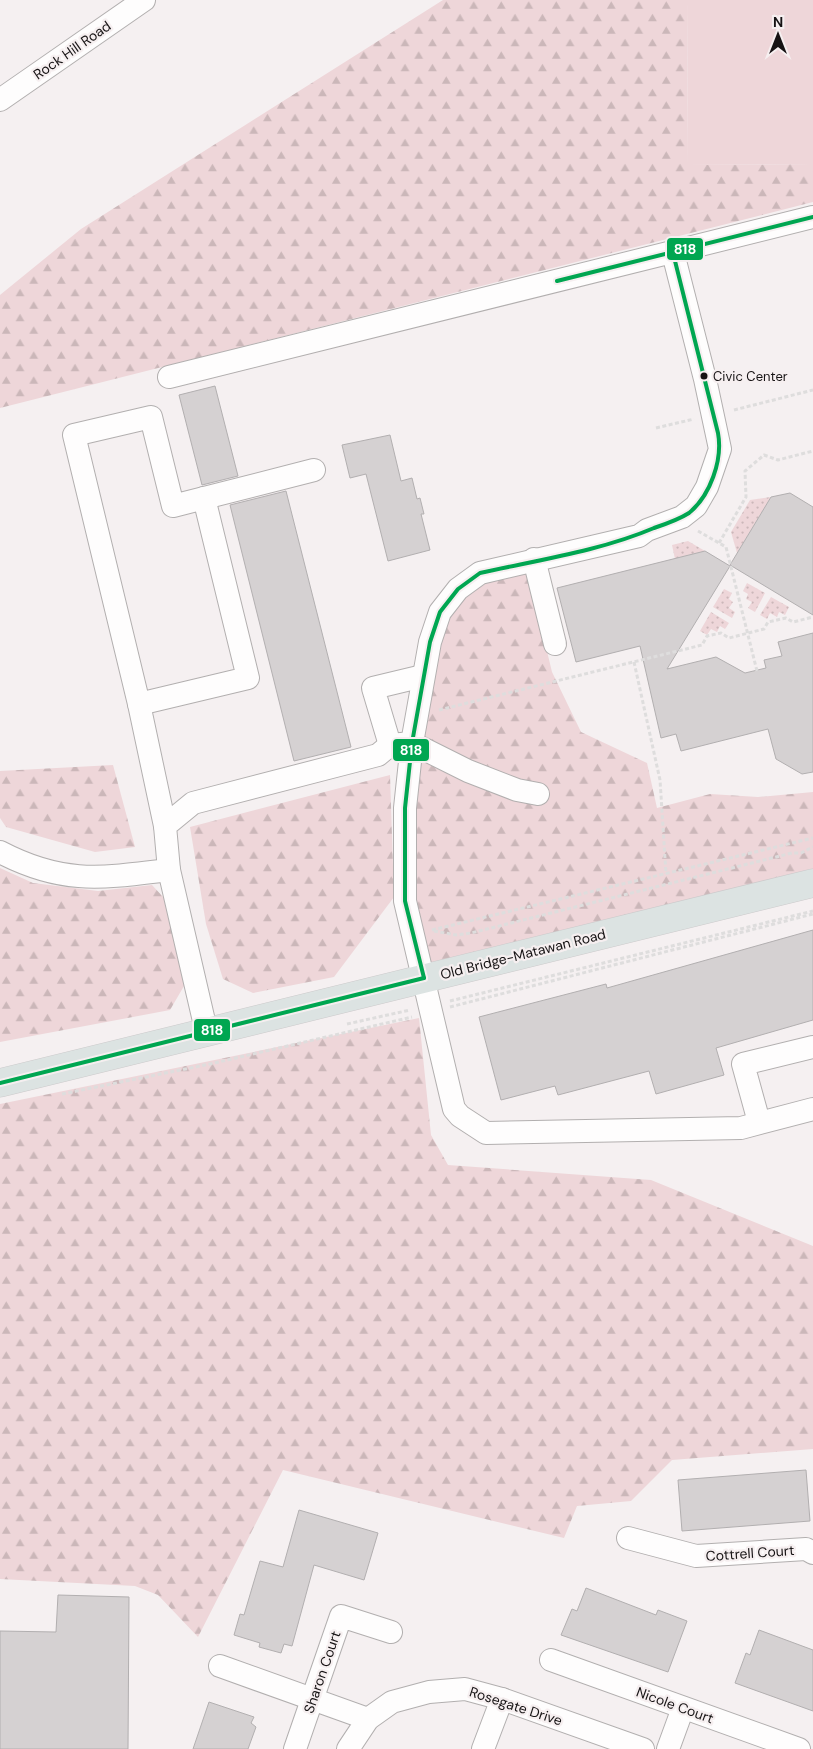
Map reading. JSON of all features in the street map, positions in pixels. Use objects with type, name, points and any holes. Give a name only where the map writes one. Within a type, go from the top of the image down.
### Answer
[{"type":"main road","name":"Old Bridge-Matawan Road","points":[[0,1083],[207,1034],[424,978],[813,883]]},
{"type":"street","name":"Rock Hill Road","points":[[0,100],[140,1]]},
{"type":"street","points":[[169,378],[813,217]]},
{"type":"street","points":[[165,826],[193,803],[378,755],[401,744],[417,715],[430,642],[440,612],[458,589],[480,573],[639,536],[647,530],[682,517],[696,506],[707,487],[720,449],[703,370],[673,253]]},
{"type":"street","points":[[207,1034],[169,870],[165,826],[139,704],[74,435],[151,417],[173,506],[314,470]]},
{"type":"street","points":[[139,704],[248,678],[204,498]]},
{"type":"street","points":[[534,559],[555,644]]},
{"type":"street","points":[[423,676],[373,688],[401,744],[405,808],[405,901],[454,1109],[460,1116],[486,1133],[741,1128],[813,1109]]},
{"type":"street","points":[[401,744],[518,790],[538,794]]},
{"type":"street","points":[[0,852],[26,865],[57,874],[84,878],[103,878],[169,870]]},
{"type":"street","points":[[759,1122],[743,1064],[813,1047]]},
{"type":"street","name":"Cottrell Court","points":[[628,1538],[696,1556],[806,1549],[813,1553]]},
{"type":"street","name":"Sharon Court","points":[[295,1749],[341,1616],[391,1632]]},
{"type":"street","name":"Nicole Court","points":[[551,1660],[799,1749]]},
{"type":"street","points":[[220,1666],[368,1719]]},
{"type":"street","name":"Rosegate Drive","points":[[348,1749],[368,1719],[392,1702],[429,1692],[465,1689],[502,1699],[643,1749]]},
{"type":"street","points":[[483,1749],[502,1699]]},
{"type":"street","points":[[668,1749],[683,1708]]},
{"type":"path","points":[[726,412],[813,390]]},
{"type":"path","points":[[656,428],[700,417]]},
{"type":"path","points":[[719,543],[746,497],[745,471],[764,455],[778,460],[813,451]]},
{"type":"path","points":[[693,529],[726,547],[757,671]]},
{"type":"path","points":[[417,715],[702,645],[707,636],[722,633],[730,638],[764,629],[768,622],[786,618],[793,622],[813,617]]},
{"type":"path","points":[[634,662],[660,780],[666,874]]},
{"type":"path","points":[[813,838],[430,930],[456,936],[471,934],[792,853],[801,853],[813,847]]},
{"type":"path","points":[[55,1096],[210,1064],[431,1012],[813,914]]},
{"type":"green space","points":[[443,0],[687,0],[688,165],[813,164],[813,202],[0,408],[0,295],[81,229]]},
{"type":"green space","points":[[687,0],[813,0],[813,164],[688,165]]},
{"type":"green space","points":[[771,497],[737,553],[731,532],[750,500]]},
{"type":"green space","points":[[688,541],[705,551],[675,559],[672,545]]},
{"type":"green space","points":[[522,562],[534,597],[552,672],[581,732],[647,763],[657,808],[710,794],[758,797],[813,792],[813,883],[424,978],[413,935],[417,715],[458,589]]},
{"type":"green space","points":[[747,583],[765,593],[755,612],[748,608],[752,602],[746,599],[748,594],[743,591]]},
{"type":"green space","points":[[724,589],[732,593],[729,599],[733,602],[729,608],[735,612],[732,618],[713,607]]},
{"type":"green space","points":[[771,597],[789,607],[785,615],[779,612],[777,617],[770,613],[767,619],[760,615]]},
{"type":"green space","points":[[711,612],[729,623],[725,629],[720,626],[717,632],[711,629],[707,635],[700,631]]},
{"type":"green space","points":[[113,765],[135,847],[95,852],[6,827],[0,818],[0,771]]},
{"type":"green space","points":[[390,775],[394,897],[334,977],[253,993],[223,979],[206,924],[190,827]]},
{"type":"green space","points":[[0,868],[33,883],[98,891],[152,885],[177,912],[191,974],[170,1010],[0,1042]]},
{"type":"green space","points":[[419,1018],[431,1135],[448,1165],[651,1180],[813,1246],[813,1449],[672,1460],[631,1501],[577,1506],[564,1538],[283,1470],[198,1637],[158,1595],[135,1586],[0,1579],[0,1104]]},
{"type":"building","points":[[215,386],[238,476],[202,485],[179,395]]},
{"type":"building","points":[[390,435],[401,481],[412,478],[417,499],[420,498],[424,514],[421,514],[430,550],[388,561],[366,474],[350,478],[342,445]]},
{"type":"building","points":[[286,491],[351,747],[294,761],[230,505]]},
{"type":"building","points":[[790,493],[813,507],[813,615],[730,565],[771,497]]},
{"type":"building","points":[[705,551],[730,566],[667,669],[716,657],[745,673],[766,668],[764,660],[782,656],[778,642],[813,633],[813,772],[802,774],[776,759],[768,729],[681,751],[676,734],[661,738],[640,646],[576,662],[557,588]]},
{"type":"building","points":[[813,930],[813,1020],[716,1048],[724,1075],[656,1094],[649,1071],[558,1095],[555,1086],[501,1100],[479,1017],[606,984],[607,988]]},
{"type":"building","points":[[806,1470],[810,1521],[682,1531],[678,1480]]},
{"type":"building","points":[[299,1510],[378,1533],[364,1580],[314,1565],[292,1646],[284,1644],[281,1653],[259,1647],[260,1643],[234,1635],[240,1614],[244,1615],[260,1561],[283,1567]]},
{"type":"building","points":[[586,1588],[656,1615],[658,1610],[687,1621],[668,1672],[561,1635],[572,1609],[577,1611]]},
{"type":"building","points":[[58,1595],[129,1597],[128,1749],[0,1749],[0,1631],[56,1632]]},
{"type":"building","points":[[759,1630],[813,1650],[813,1711],[735,1683],[746,1653],[750,1655]]},
{"type":"building","points":[[209,1702],[254,1717],[251,1723],[256,1727],[248,1749],[193,1749]]},
{"type":"transit line","name":"818","points":[[557,281],[813,217]]},
{"type":"transit line","name":"818","points":[[424,978],[405,901],[405,808],[412,743],[430,642],[440,612],[458,589],[480,573],[591,549],[681,518],[689,513],[703,497],[717,466],[719,454],[718,433],[673,253]]},
{"type":"transit line","name":"818","points":[[0,1083],[424,978]]},
{"type":"place","name":"Civic Center","points":[[704,376]]}]
